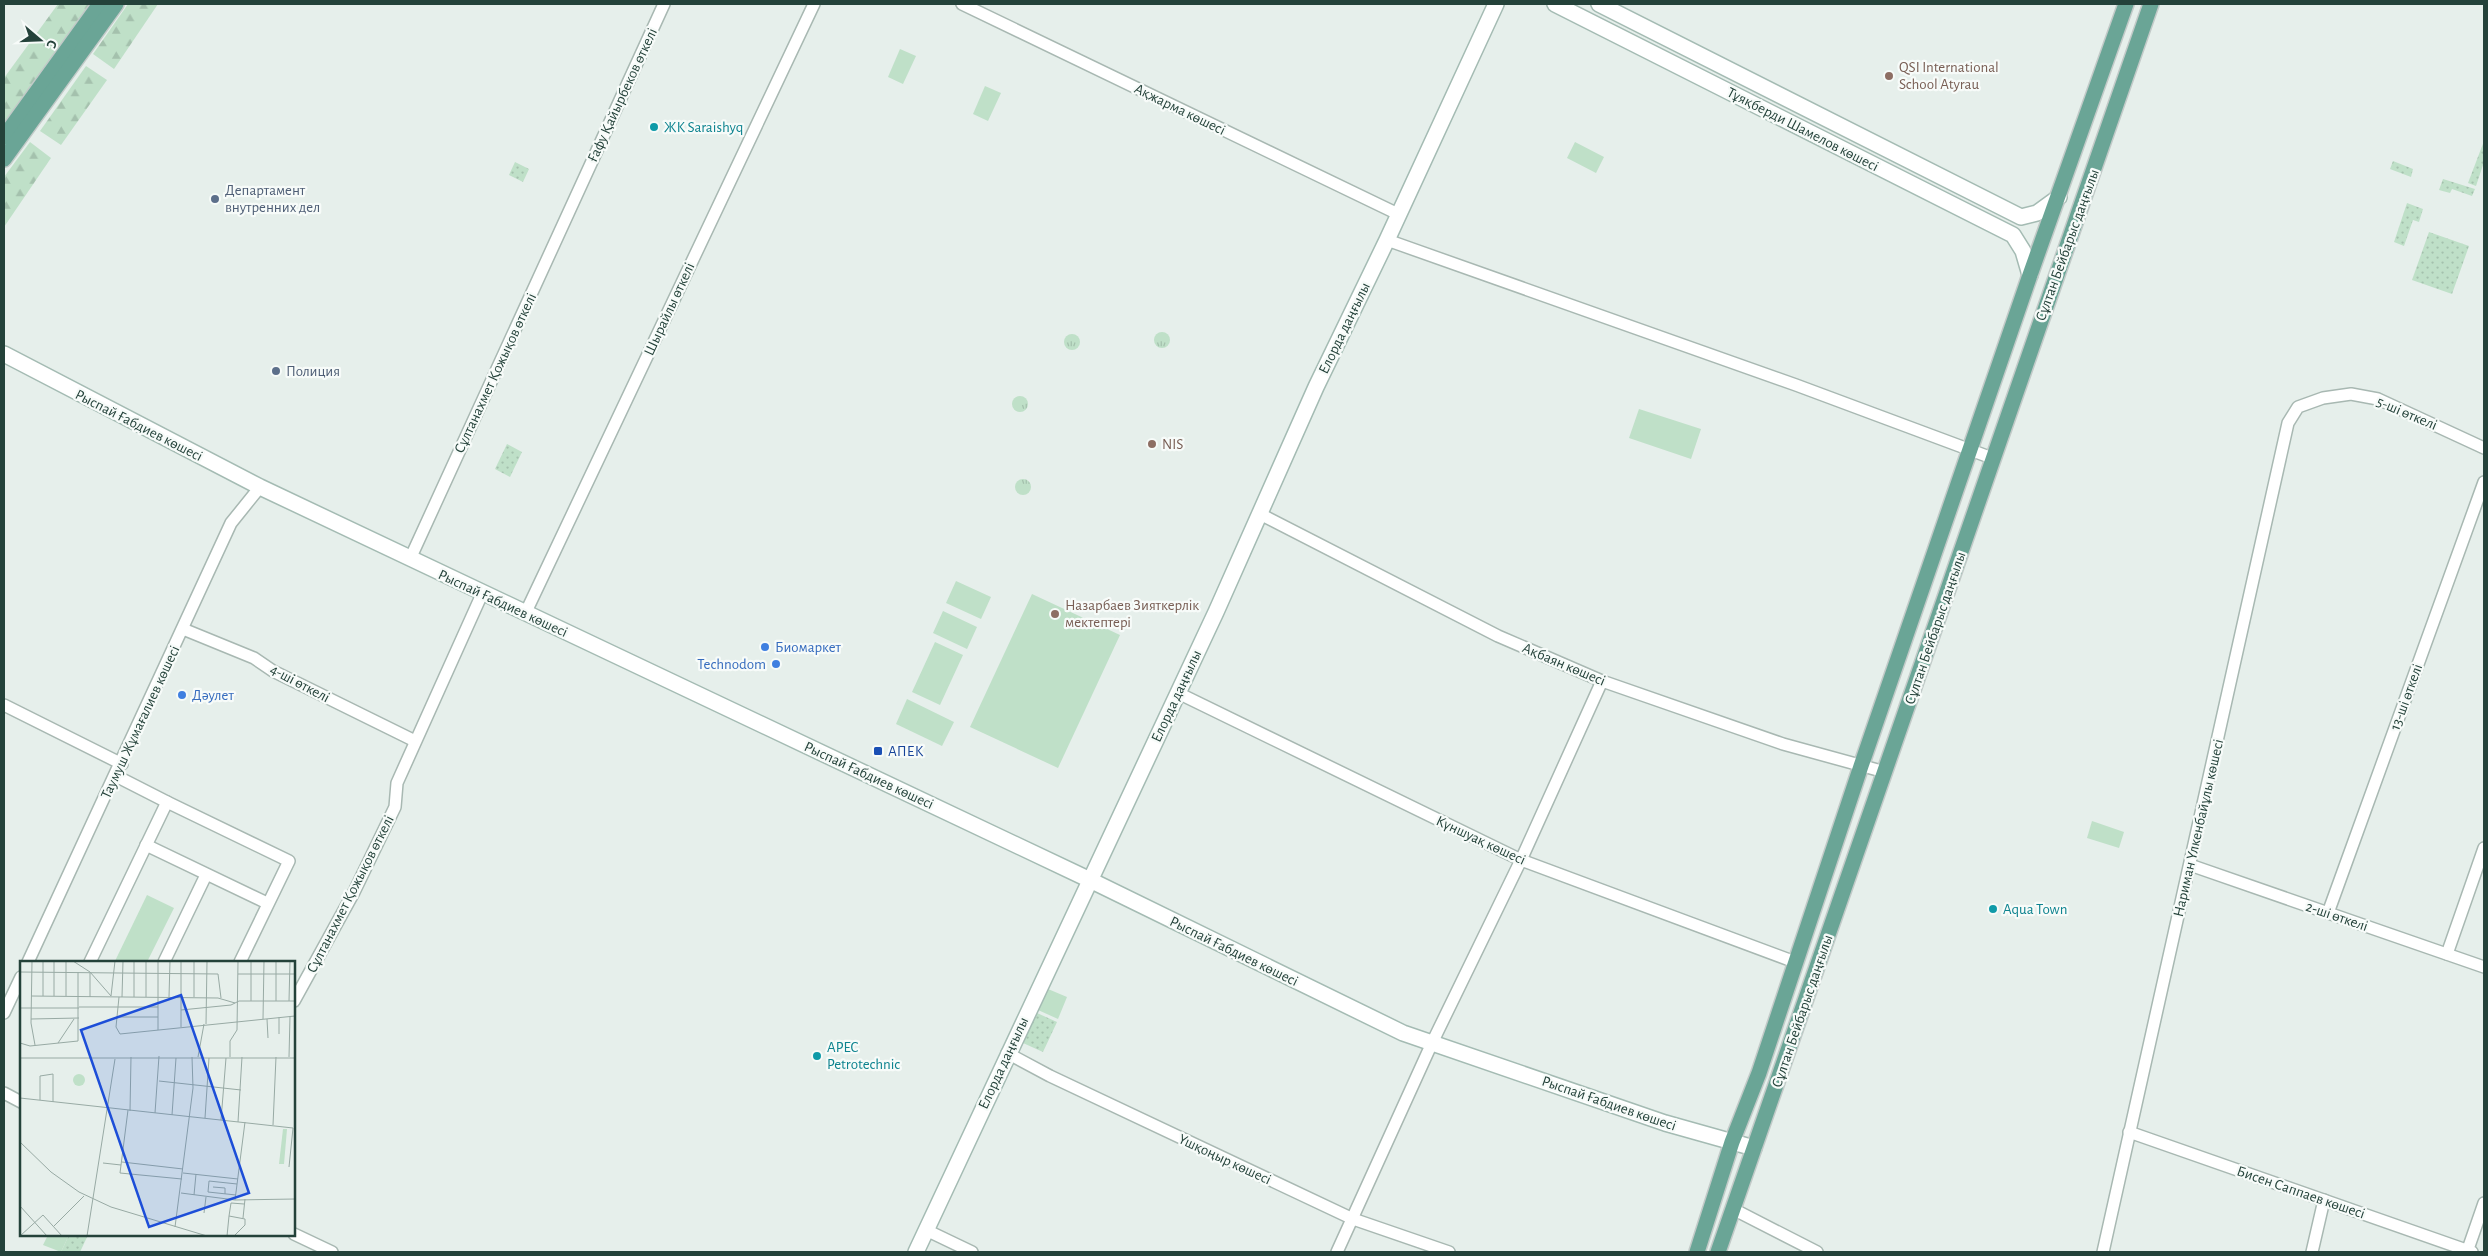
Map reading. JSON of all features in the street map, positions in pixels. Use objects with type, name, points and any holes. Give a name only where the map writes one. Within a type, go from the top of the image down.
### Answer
[{"type":"main road","points":[[4,137],[100,4]]},
{"type":"main road","points":[[4,159],[116,4]]},
{"type":"main road","name":"Сұлтан Бейбарыс даңғылы","points":[[1697,1252],[1732,1142],[1796,962],[1861,766],[2030,275],[2126,4]]},
{"type":"main road","name":"Сұлтан Бейбарыс даңғылы","points":[[1718,1252],[2151,4]]},
{"type":"street","name":"Ғафу Қайырбеков өткелі","points":[[580,186],[664,4]]},
{"type":"street","name":"Шырайлы өткелі","points":[[525,614],[814,4]]},
{"type":"street","name":"Ақжарма көшесі","points":[[962,4],[1398,214]]},
{"type":"street","name":"Елорда даңғылы","points":[[916,1252],[1088,879],[1178,693],[1316,387],[1387,240],[1496,4]]},
{"type":"street","name":"Тұяқберди Шамелов көшесі","points":[[1555,4],[2013,235],[2023,251],[2030,275]]},
{"type":"street","name":"Тұяқберди Шамелов көшесі","points":[[1599,4],[2021,217],[2037,213],[2058,197]]},
{"type":"street","name":"Сұлтанахмет Қожықов өткелі","points":[[410,560],[580,186]]},
{"type":"street","points":[[1387,240],[1786,382],[1992,458]]},
{"type":"street","name":"Рыспай Ғабдиев көшесі","points":[[4,354],[260,487],[410,560],[1088,879],[1403,1033],[1665,1124],[1754,1148]]},
{"type":"street","name":"5-ші өткелі","points":[[2298,407],[2323,398],[2351,394],[2378,399],[2484,448]]},
{"type":"street","name":"Нариман Үлкенбайұлы көшесі","points":[[2103,1252],[2288,423],[2298,407]]},
{"type":"street","name":"13-ші өткелі","points":[[2328,913],[2484,482]]},
{"type":"street","name":"Таумуш Жұмағалиев көшесі","points":[[28,961],[122,764],[231,524],[260,487]]},
{"type":"street","name":"Ақбаян көшесі","points":[[1260,514],[1498,636],[1602,681],[1783,744],[1885,772]]},
{"type":"street","name":"Сұлтанахмет Қожықов өткелі","points":[[295,999],[354,892],[395,807],[397,783],[482,594]]},
{"type":"street","name":"4-ші өткелі","points":[[183,629],[254,658],[273,671],[415,741]]},
{"type":"street","points":[[1337,1252],[1432,1043],[1521,860],[1602,681]]},
{"type":"street","name":"Күншуақ көшесі","points":[[1178,693],[1521,860],[1796,962]]},
{"type":"street","points":[[4,705],[122,764]]},
{"type":"street","points":[[116,776],[289,861],[240,961]]},
{"type":"street","points":[[90,961],[167,802]]},
{"type":"street","points":[[146,845],[206,876],[268,903]]},
{"type":"street","points":[[2447,954],[2484,848]]},
{"type":"street","name":"2-ші өткелі","points":[[2190,865],[2484,967]]},
{"type":"street","points":[[164,961],[206,876]]},
{"type":"street","points":[[4,1013],[20,978]]},
{"type":"street","name":"Үшқоңыр көшесі","points":[[1007,1053],[1050,1076],[1353,1219],[1448,1252]]},
{"type":"street","points":[[4,1093],[20,1101]]},
{"type":"street","name":"Бисен Саппаев көшесі","points":[[2129,1132],[2469,1252]]},
{"type":"street","points":[[2312,1252],[2324,1200]]},
{"type":"street","points":[[2469,1252],[2484,1203]]},
{"type":"street","points":[[1733,1209],[1817,1252]]},
{"type":"street","points":[[926,1230],[972,1252]]},
{"type":"street","points":[[295,1234],[332,1252]]},
{"type":"green space","points":[[58,4],[90,4],[4,123],[4,78]]},
{"type":"green space","points":[[128,4],[158,4],[114,69],[93,54]]},
{"type":"green space","points":[[900,49],[916,56],[903,84],[888,77]]},
{"type":"green space","points":[[86,66],[107,80],[61,145],[40,131]]},
{"type":"green space","points":[[985,86],[1001,93],[988,121],[973,114]]},
{"type":"green space","points":[[2484,141],[2484,162],[2476,186],[2468,183]]},
{"type":"green space","points":[[30,142],[51,158],[4,227],[4,177]]},
{"type":"green space","points":[[1575,142],[1604,157],[1596,173],[1567,158]]},
{"type":"green space","points":[[2393,161],[2413,169],[2411,177],[2390,169]]},
{"type":"green space","points":[[515,162],[529,169],[523,182],[509,175]]},
{"type":"green space","points":[[2443,179],[2475,189],[2472,196],[2452,189],[2450,193],[2439,190]]},
{"type":"green space","points":[[2407,203],[2423,209],[2419,222],[2413,220],[2404,246],[2394,242]]},
{"type":"green space","points":[[2429,232],[2469,246],[2452,294],[2412,280]]},
{"type":"green space","points":[[1162,332],[1168,334],[1170,340],[1168,346],[1162,348],[1156,346],[1154,340],[1156,334]]},
{"type":"green space","points":[[1072,334],[1078,336],[1080,342],[1078,348],[1072,350],[1066,348],[1064,342],[1066,336]]},
{"type":"green space","points":[[1020,396],[1026,398],[1028,404],[1026,410],[1020,412],[1014,410],[1012,404],[1014,398]]},
{"type":"green space","points":[[1639,409],[1701,429],[1691,459],[1629,438]]},
{"type":"green space","points":[[507,444],[522,452],[510,477],[495,469]]},
{"type":"green space","points":[[1023,479],[1029,481],[1031,487],[1029,493],[1023,495],[1017,493],[1015,487],[1017,481]]},
{"type":"green space","points":[[956,581],[991,597],[981,619],[946,603]]},
{"type":"green space","points":[[1032,594],[1120,635],[1058,768],[970,727]]},
{"type":"green space","points":[[943,611],[977,627],[967,649],[933,633]]},
{"type":"green space","points":[[935,642],[963,655],[940,705],[912,692]]},
{"type":"green space","points":[[907,699],[954,722],[942,746],[896,724]]},
{"type":"green space","points":[[2092,821],[2124,832],[2119,848],[2087,838]]},
{"type":"green space","points":[[147,895],[174,908],[148,961],[115,961]]},
{"type":"green space","points":[[1048,989],[1067,997],[1058,1019],[1038,1010]]},
{"type":"green space","points":[[1037,1013],[1057,1022],[1043,1052],[1023,1043]]},
{"type":"green space","points":[[48,1236],[69,1236],[61,1252],[43,1245]]},
{"type":"green space","points":[[69,1236],[88,1236],[80,1252],[61,1252]]},
{"type":"place","name":"QSI International School Atyrau","points":[[1889,76]]},
{"type":"place","name":"ЖК Saraishyq","points":[[654,127]]},
{"type":"place","name":"Департамент внутренних дел","points":[[215,199]]},
{"type":"place","name":"Полиция","points":[[276,371]]},
{"type":"place","name":"NIS","points":[[1152,444]]},
{"type":"place","name":"Назарбаев Зияткерлік мектептері","points":[[1055,614]]},
{"type":"place","name":"Биомаркет","points":[[765,647]]},
{"type":"place","name":"Technodom","points":[[776,664]]},
{"type":"place","name":"Дәулет","points":[[182,695]]},
{"type":"place","name":"АПЕК","points":[[878,751]]},
{"type":"place","name":"Aqua Town","points":[[1993,909]]},
{"type":"place","name":"APEC Petrotechnic","points":[[817,1056]]}]
